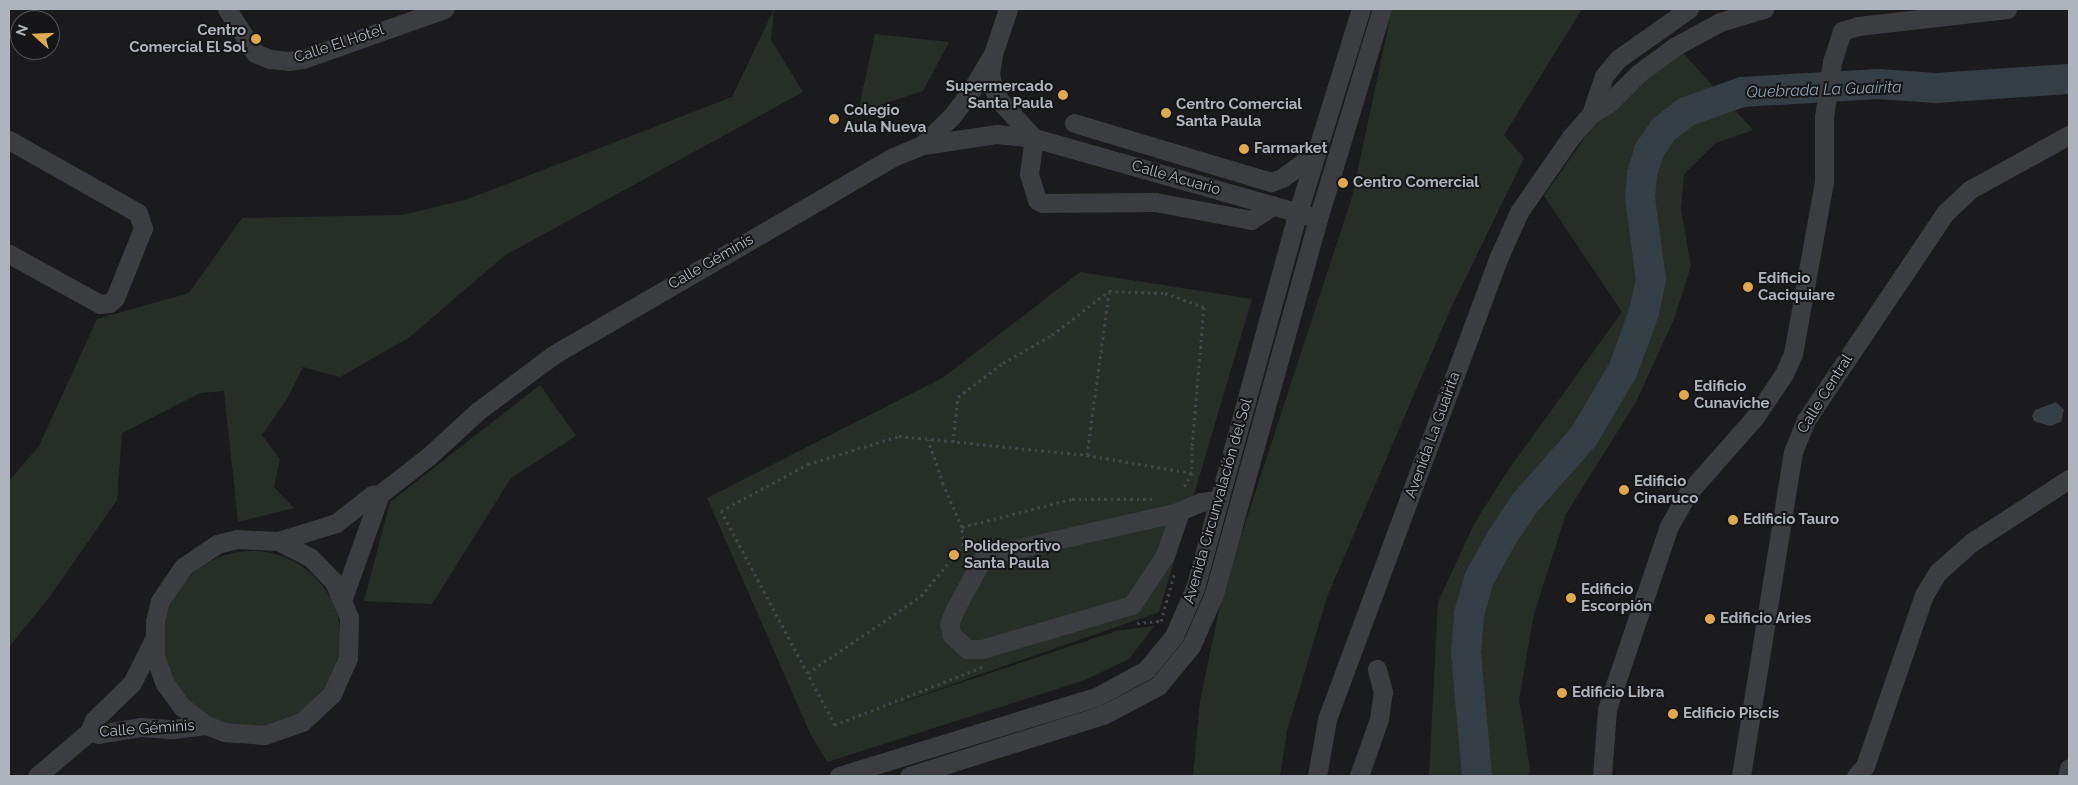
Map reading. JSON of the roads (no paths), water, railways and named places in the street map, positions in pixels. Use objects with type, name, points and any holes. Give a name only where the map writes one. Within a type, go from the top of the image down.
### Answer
[{"type":"street","name":"Calle El Hotel","points":[[226,9],[255,53],[270,59],[288,61],[303,59],[444,9]]},
{"type":"street","name":"Calle Géminis","points":[[278,542],[324,528],[372,494],[380,494],[429,456],[478,410],[553,355],[893,157],[922,145],[952,116],[993,54],[1008,9]]},
{"type":"street","name":"Avenida Circunvalación del Sol","points":[[839,776],[1096,697],[1129,681],[1146,670],[1165,649],[1185,614],[1194,588],[1298,212],[1361,9]]},
{"type":"street","name":"Avenida Circunvalación del Sol","points":[[909,776],[1103,715],[1139,698],[1175,669],[1204,622],[1214,594],[1318,219],[1382,9]]},
{"type":"street","name":"Avenida La Guairita","points":[[1591,114],[1604,76],[1618,59],[1689,9]]},
{"type":"street","name":"Avenida La Guairita","points":[[1317,776],[1327,719],[1498,259],[1519,212],[1544,172],[1591,114],[1609,103],[1639,73],[1674,47],[1720,22],[1764,9]]},
{"type":"street","points":[[1602,776],[1607,710],[1668,526],[1688,493],[1755,417],[1784,374],[1792,354],[1824,182],[1824,117],[1832,62],[1842,31],[1849,27],[2005,9]]},
{"type":"street","points":[[993,54],[990,74],[993,88],[999,100],[1034,138],[1029,174],[1037,200],[1042,203],[1155,202],[1251,220],[1274,206]]},
{"type":"street","points":[[1074,122],[1262,180],[1282,178],[1317,152]]},
{"type":"street","name":"Calle Acuario","points":[[922,145],[996,134],[1034,138],[1318,219]]},
{"type":"street","name":"Calle Central","points":[[1741,776],[1793,452],[1806,420],[1946,212],[1971,189],[2069,135]]},
{"type":"street","points":[[9,140],[138,213],[143,228],[115,298],[109,303],[100,304],[9,254]]},
{"type":"street","points":[[1856,776],[1865,766],[1924,594],[1938,572],[1972,542],[2069,479]]},
{"type":"street","points":[[342,598],[380,494]]},
{"type":"street","points":[[1179,508],[1165,555],[1132,605],[982,649],[967,649],[952,635],[949,624],[984,556],[1201,502],[1218,500]]},
{"type":"street","name":"Calle Géminis","points":[[37,776],[88,732],[94,720],[132,683],[153,641],[160,601],[170,582],[199,554],[237,539],[278,542],[310,557],[329,575],[342,598],[349,617],[348,658],[332,694],[318,710],[284,731],[264,735],[224,732],[206,725],[182,707],[165,684],[153,641]]},
{"type":"street","points":[[1194,588],[1214,594]]},
{"type":"street","points":[[1359,776],[1379,719],[1382,692],[1377,669]]},
{"type":"street","name":"Calle Géminis","points":[[88,732],[99,734],[141,727],[173,729],[206,725]]},
{"type":"street","points":[[2067,776],[2069,768]]},
{"type":"waterway","name":"Quebrada La Guairita","points":[[1477,776],[1466,652],[1469,614],[1479,579],[1501,539],[1525,503],[1584,436],[1623,370],[1644,312],[1651,280],[1640,198],[1642,174],[1649,151],[1663,130],[1686,112],[1742,92],[1878,84],[1936,88],[2069,79]]},
{"type":"place","name":"Centro Comercial El Sol","points":[[256,39]]},
{"type":"place","name":"Supermercado Santa Paula","points":[[1063,95]]},
{"type":"place","name":"Centro Comercial Santa Paula","points":[[1166,113]]},
{"type":"place","name":"Colegio Aula Nueva","points":[[834,119]]},
{"type":"place","name":"Farmarket","points":[[1244,149]]},
{"type":"place","name":"Centro Comercial","points":[[1343,183]]},
{"type":"place","name":"Edificio Caciquiare","points":[[1748,287]]},
{"type":"place","name":"Edificio Cunaviche","points":[[1684,395]]},
{"type":"place","name":"Edificio Cinaruco","points":[[1624,490]]},
{"type":"place","name":"Edificio Tauro","points":[[1733,520]]},
{"type":"place","name":"Polideportivo Santa Paula","points":[[954,555]]},
{"type":"place","name":"Edificio Escorpión","points":[[1571,598]]},
{"type":"place","name":"Edificio Aries","points":[[1710,619]]},
{"type":"place","name":"Edificio Libra","points":[[1562,693]]},
{"type":"place","name":"Edificio Piscis","points":[[1673,714]]}]
